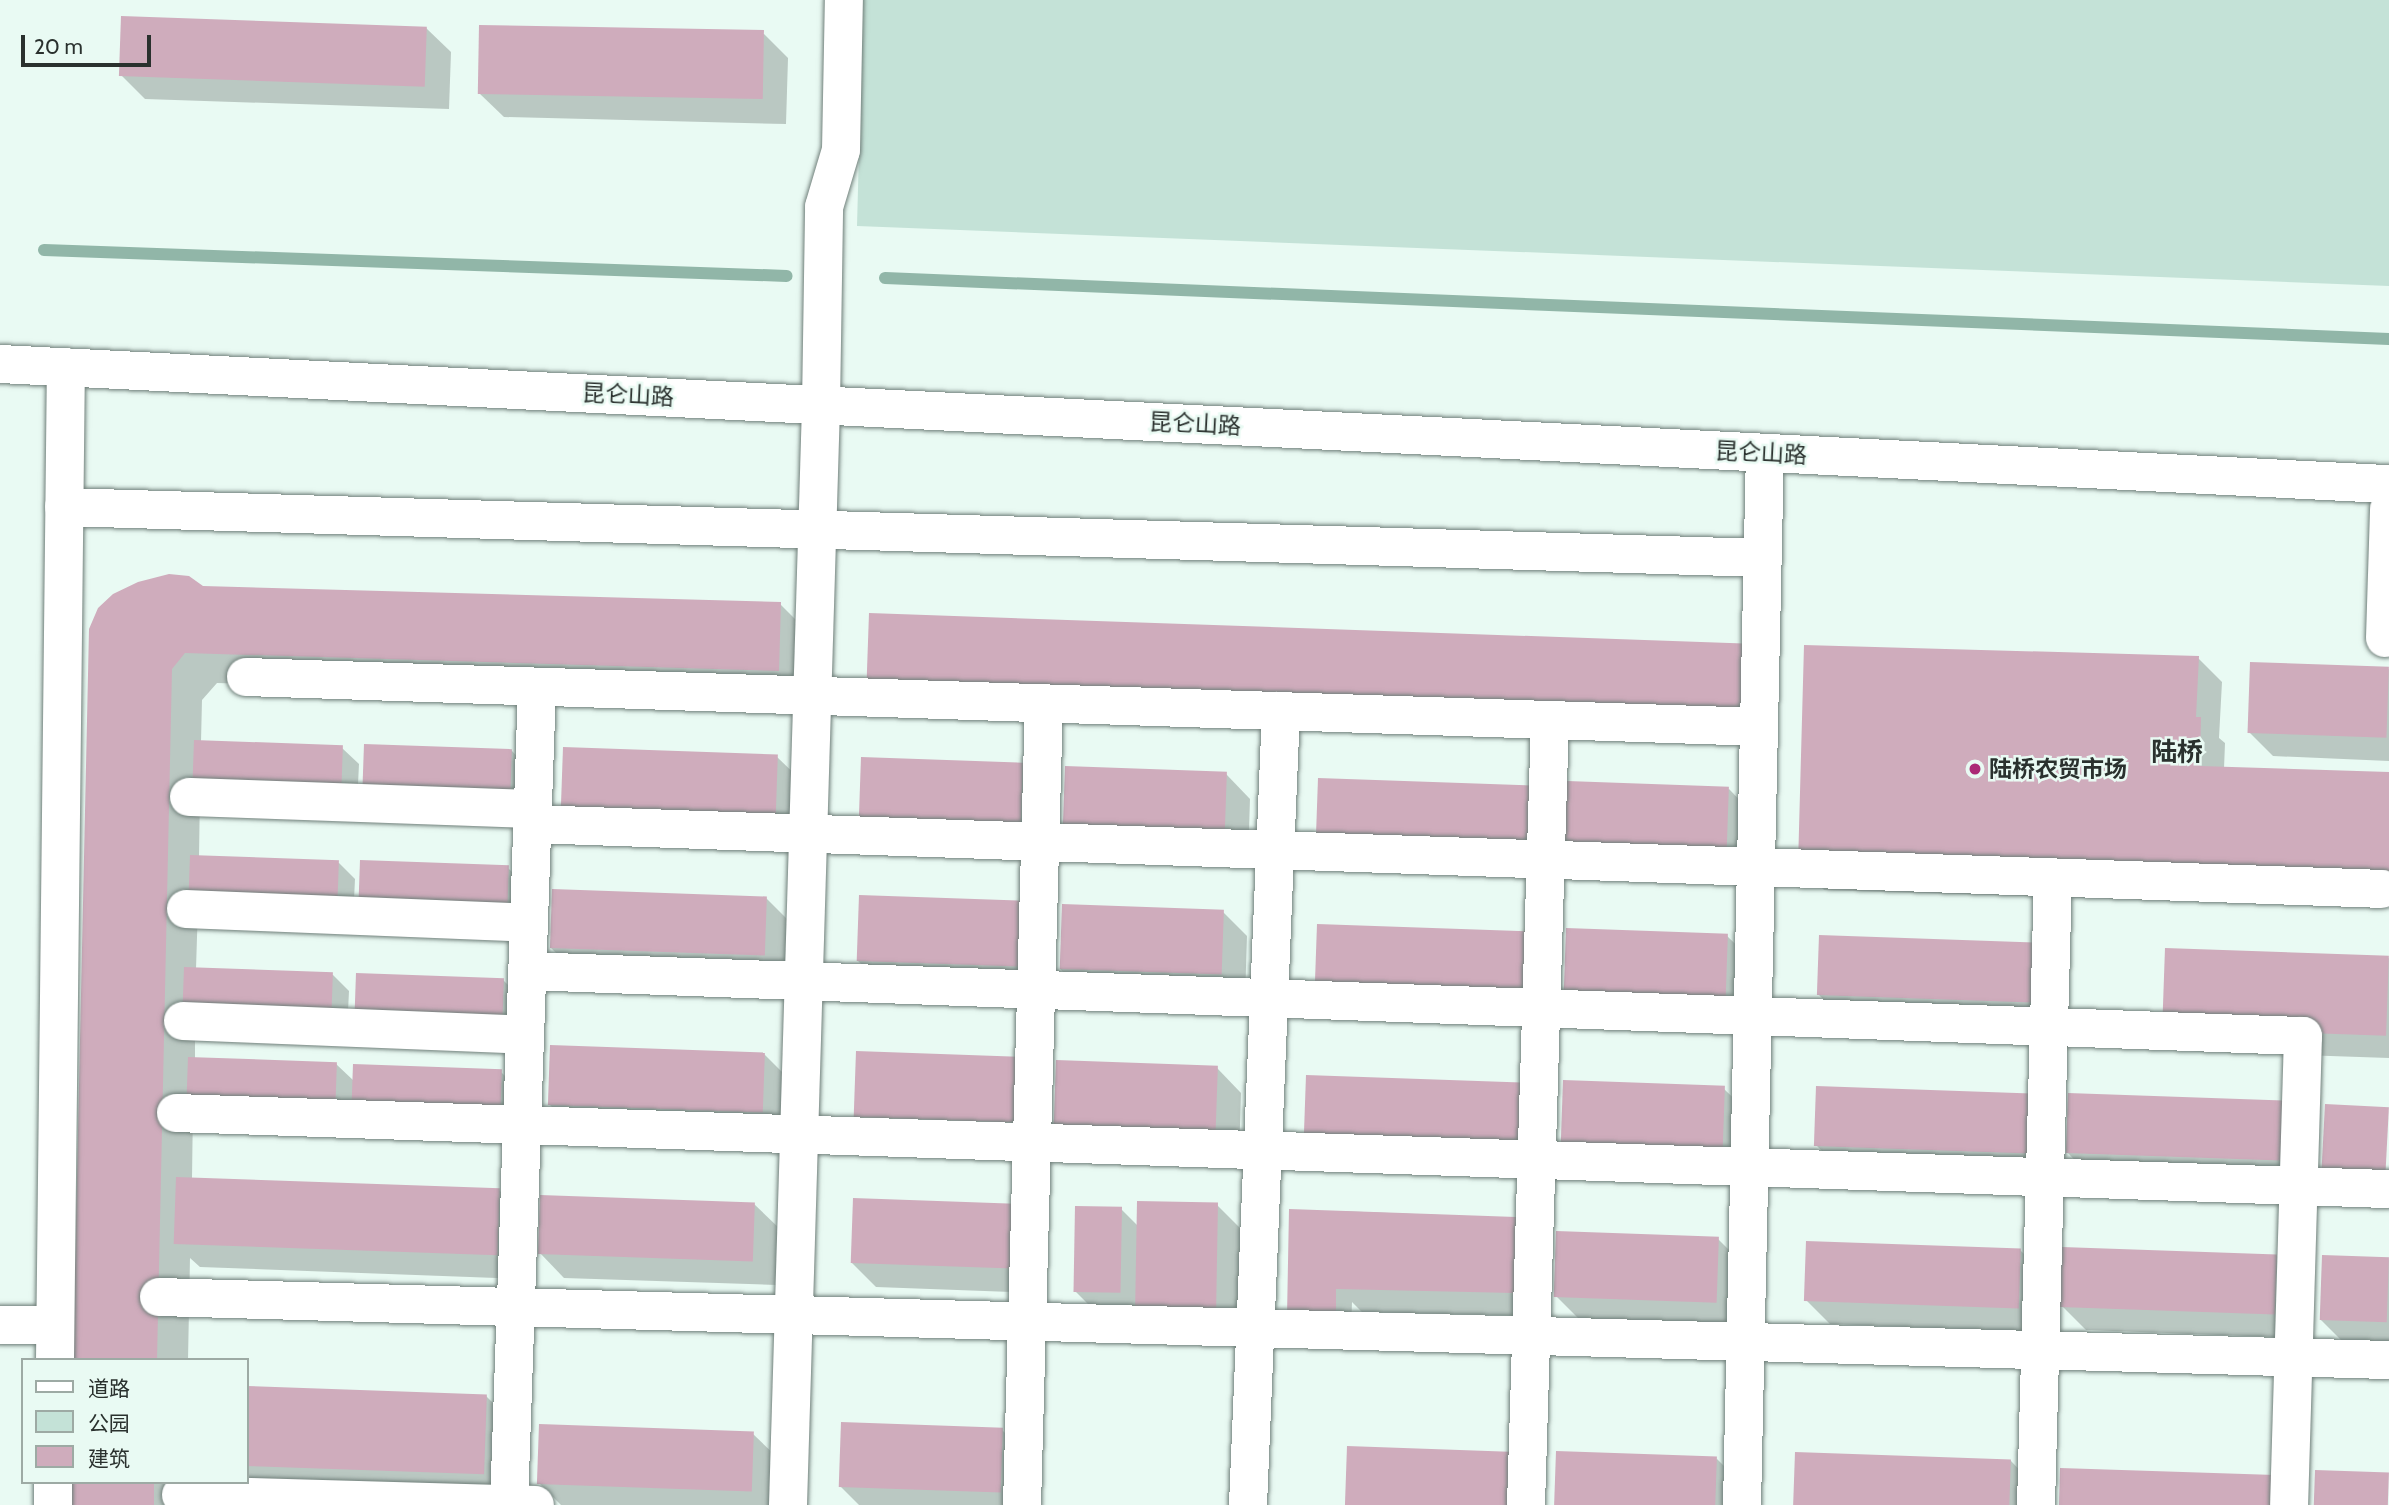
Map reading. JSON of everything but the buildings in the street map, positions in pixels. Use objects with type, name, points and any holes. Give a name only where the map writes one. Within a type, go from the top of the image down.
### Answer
[{"type":"street","points":[[789,1505],[818,530],[824,207],[841,150],[844,0]]},
{"type":"street","name":"昆仑山路","points":[[0,364],[2389,484]]},
{"type":"street","points":[[0,1325],[55,1343],[66,368]]},
{"type":"street","points":[[1742,1505],[1765,453]]},
{"type":"street","points":[[64,507],[1762,558]]},
{"type":"street","points":[[2385,638],[2389,509]]},
{"type":"street","points":[[246,677],[1759,727]]},
{"type":"street","points":[[509,1505],[537,687]]},
{"type":"street","points":[[1022,1505],[1044,704]]},
{"type":"street","points":[[1248,1505],[1281,711]]},
{"type":"street","points":[[1526,1505],[1550,721]]},
{"type":"street","points":[[189,797],[809,834],[2382,889]]},
{"type":"street","points":[[2036,1505],[2053,878]]},
{"type":"street","points":[[186,909],[529,923]]},
{"type":"street","points":[[527,971],[2303,1036],[2289,1505]]},
{"type":"street","points":[[183,1021],[525,1035]]},
{"type":"street","points":[[176,1114],[2389,1189]]},
{"type":"street","points":[[159,1297],[2389,1360]]},
{"type":"street","points":[[53,1484],[53,1505]]},
{"type":"street","points":[[181,1495],[249,1501],[536,1505]]},
{"type":"green space","points":[[863,0],[2389,0],[2389,286],[857,226]]},
{"type":"waterway","points":[[44,250],[787,276]]},
{"type":"waterway","points":[[885,278],[2389,339]]},
{"type":"place","name":"陆桥农贸市场","points":[[1975,769]]},
{"type":"district","name":"陆桥","points":[[2177,753]]}]
